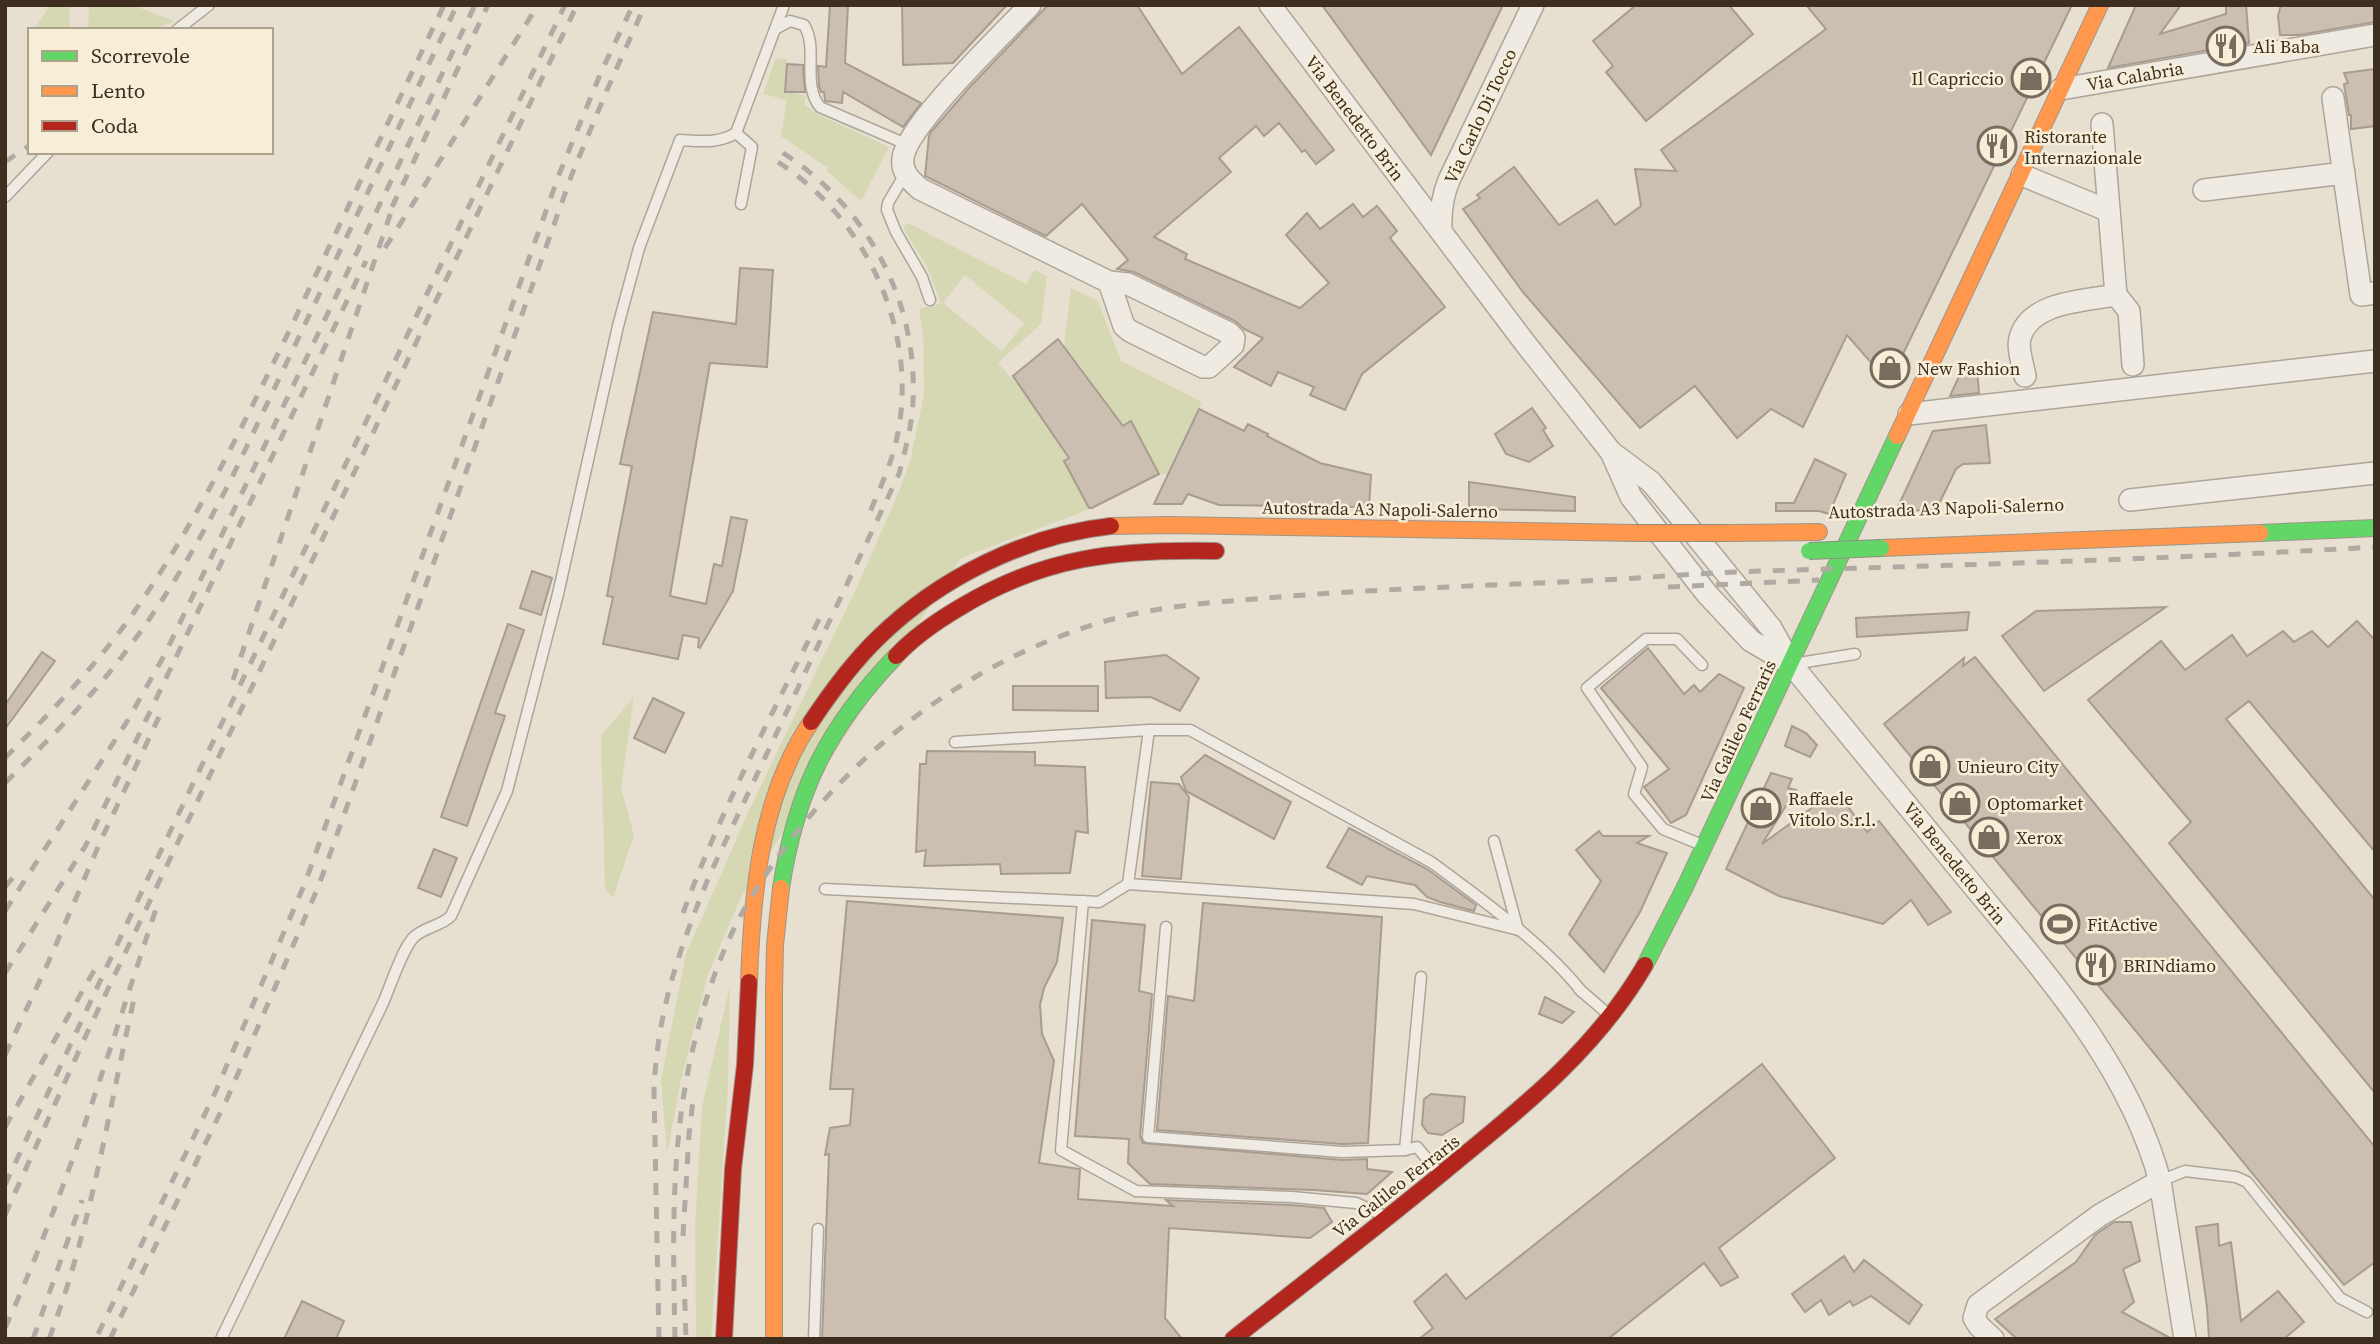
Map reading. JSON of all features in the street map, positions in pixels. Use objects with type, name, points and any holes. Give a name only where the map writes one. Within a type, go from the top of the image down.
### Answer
[{"type":"main road","name":"Via Galileo Ferraris","points":[[1233,1339],[1441,1175],[1563,1072],[1612,1017],[1658,941],[1704,846],[2022,175],[2099,5]]},
{"type":"main road","name":"Autostrada A3 Napoli-Salerno","points":[[745,1066],[755,880],[764,833],[780,782],[806,727],[826,695],[847,669],[891,625],[940,588],[979,567],[1027,546],[1079,531],[1107,527],[1182,525],[1636,533],[1866,531]]},
{"type":"main road","points":[[1803,552],[2375,528]]},
{"type":"main road","points":[[774,1339],[774,1066],[779,901],[794,823],[820,757],[842,720],[886,665],[933,624],[987,591],[1045,568],[1105,554],[1137,551],[1236,551]]},
{"type":"main road","points":[[1651,556],[1729,554]]},
{"type":"main road","points":[[745,1066],[752,1142]]},
{"type":"main road","points":[[724,1339],[735,1142],[745,1066]]},
{"type":"street","points":[[1030,5],[921,121],[906,144],[902,165],[905,174],[920,189],[1109,282],[1128,284],[1229,333],[1234,338],[1233,345],[1209,367],[1203,367],[1130,331],[1125,326],[1109,282]]},
{"type":"street","name":"Via Benedetto Brin","points":[[1270,5],[1611,452],[1631,498],[1707,594],[1751,641],[1791,664],[2077,1014],[2130,1102],[2149,1145],[2160,1181],[2185,1339]]},
{"type":"street","name":"Via Carlo Di Tocco","points":[[1441,231],[1440,215],[1449,180],[1533,5]]},
{"type":"street","name":"Via Calabria","points":[[2061,89],[2375,35]]},
{"type":"street","points":[[2333,98],[2361,295],[2375,293]]},
{"type":"street","points":[[2102,124],[2116,295],[2129,312],[2133,365]]},
{"type":"street","points":[[2204,190],[2344,173]]},
{"type":"street","points":[[2022,175],[2109,211]]},
{"type":"street","points":[[2025,376],[2019,340],[2028,321],[2050,308],[2116,295]]},
{"type":"street","points":[[1909,414],[2375,361]]},
{"type":"street","points":[[2130,500],[2375,473]]},
{"type":"street","points":[[1993,1339],[1974,1318],[1978,1305],[2100,1215],[2160,1181]]},
{"type":"lane","points":[[180,28],[209,5]]},
{"type":"lane","points":[[221,1339],[407,948],[420,933],[444,923],[451,916],[507,791],[558,594],[618,326],[639,248],[680,139],[712,142],[725,140],[736,133],[784,5]]},
{"type":"lane","points":[[772,34],[790,21],[804,25],[810,41],[810,77],[814,97],[820,107],[906,144]]},
{"type":"lane","points":[[736,133],[752,147],[741,204]]},
{"type":"lane","points":[[5,197],[46,154]]},
{"type":"lane","points":[[905,174],[888,203],[887,210],[896,232],[919,271],[930,300]]},
{"type":"lane","points":[[1702,665],[1677,639],[1646,639],[1587,688],[1642,767],[1633,794],[1663,829],[1704,846]]},
{"type":"lane","points":[[1791,664],[1854,654]]},
{"type":"lane","points":[[1128,884],[1149,730]]},
{"type":"lane","points":[[955,742],[1190,730],[1431,862],[1565,969],[1582,992],[1612,1017]]},
{"type":"lane","points":[[1494,841],[1518,930]]},
{"type":"lane","points":[[825,890],[1099,902],[1128,884],[1414,904],[1518,930]]},
{"type":"lane","points":[[1083,901],[1061,1150],[1136,1191],[1292,1197],[1356,1203],[1388,1217]]},
{"type":"lane","points":[[1166,926],[1148,1137],[1342,1152],[1405,1150],[1417,1147],[1441,1175]]},
{"type":"lane","points":[[1405,1150],[1421,977]]},
{"type":"lane","points":[[2160,1181],[2185,1171],[2236,1177],[2257,1186],[2340,1298],[2367,1312]]},
{"type":"lane","points":[[814,1339],[818,1229]]},
{"type":"green space","points":[[50,5],[70,5],[69,28],[35,28]]},
{"type":"green space","points":[[89,5],[132,5],[174,21],[157,28],[88,28]]},
{"type":"green space","points":[[776,58],[787,59],[784,91],[806,96],[804,104],[815,113],[889,147],[861,201],[827,171],[828,168],[781,136],[787,100],[763,94]]},
{"type":"green space","points":[[905,224],[910,224],[1026,284],[1034,270],[1047,276],[1041,324],[998,363],[1011,378],[1013,376],[1069,458],[1064,462],[1090,509],[961,558],[741,897],[708,974],[680,1084],[667,1155],[661,1080],[686,954],[751,806],[858,585],[911,458],[924,394],[923,334],[919,309],[941,303],[928,269],[904,229]],"holes":[[[965,275],[1024,323],[1002,351],[943,303]]]},
{"type":"green space","points":[[1071,288],[1098,301],[1121,361],[1202,402],[1168,474],[1159,474],[1131,422],[1123,426],[1064,347]]},
{"type":"green space","points":[[634,697],[621,788],[634,835],[613,898],[605,889],[601,736]]},
{"type":"green space","points":[[730,985],[728,1087],[711,1339],[696,1339],[695,1227],[702,1107]]},
{"type":"building","points":[[830,5],[848,5],[845,63],[921,103],[903,127],[843,92],[842,103],[825,101],[824,92],[821,92],[819,86],[818,66],[826,67]]},
{"type":"building","points":[[902,5],[1007,5],[953,63],[903,65]]},
{"type":"building","points":[[1048,5],[1137,5],[1182,74],[1239,27],[1334,150],[1316,164],[1305,150],[1302,152],[1279,123],[1264,136],[1256,126],[1219,158],[1231,172],[1154,237],[1187,254],[1185,259],[1300,308],[1329,283],[1286,235],[1307,213],[1320,229],[1353,204],[1363,217],[1377,206],[1397,231],[1390,238],[1445,307],[1362,374],[1345,410],[1310,395],[1314,387],[1278,372],[1271,386],[1234,367],[1263,338],[1244,329],[1235,321],[1134,272],[1117,269],[1128,260],[1082,204],[1046,236],[925,176],[931,132]]},
{"type":"building","points":[[1322,5],[1503,5],[1431,155]]},
{"type":"building","points":[[1636,5],[1729,5],[1753,34],[1646,121],[1606,72],[1613,66],[1593,41]]},
{"type":"building","points":[[1806,5],[2072,5],[1889,383],[1847,335],[1803,427],[1771,409],[1737,438],[1695,386],[1640,428],[1522,291],[1463,209],[1480,198],[1477,195],[1514,167],[1559,225],[1597,200],[1615,225],[1641,206],[1635,169],[1676,171],[1661,150],[1826,29]]},
{"type":"building","points":[[2136,5],[2181,5],[2160,34],[2226,14],[2226,5],[2246,5],[2249,43],[2108,68]]},
{"type":"building","points":[[2281,5],[2375,5],[2375,22],[2299,35],[2280,35],[2278,16]]},
{"type":"building","points":[[787,64],[803,65],[805,92],[785,92]]},
{"type":"building","points":[[2375,69],[2375,126],[2351,129],[2351,115],[2344,84],[2348,83],[2344,73]]},
{"type":"building","points":[[740,268],[773,270],[767,367],[710,363],[670,596],[706,604],[714,564],[722,566],[731,517],[747,520],[733,591],[700,648],[699,638],[683,635],[678,659],[603,644],[613,597],[607,596],[632,466],[620,464],[653,312],[736,324]]},
{"type":"building","points":[[1058,339],[1123,426],[1131,421],[1159,474],[1092,508],[1089,508],[1064,461],[1069,458],[1013,376]]},
{"type":"building","points":[[1977,370],[1979,393],[1950,396],[1960,374]]},
{"type":"building","points":[[1532,408],[1546,428],[1543,430],[1553,446],[1529,462],[1506,454],[1495,434]]},
{"type":"building","points":[[1199,409],[1244,431],[1248,424],[1320,463],[1371,475],[1369,507],[1219,505],[1188,494],[1182,504],[1154,504]]},
{"type":"building","points":[[1986,425],[1990,463],[1963,464],[1956,469],[1936,510],[1896,511],[1933,431]]},
{"type":"building","points":[[1815,459],[1846,474],[1829,514],[1819,511],[1776,511],[1776,503],[1794,503]]},
{"type":"building","points":[[1469,482],[1575,497],[1575,511],[1469,509]]},
{"type":"building","points":[[532,571],[552,578],[541,615],[520,608]]},
{"type":"building","points":[[2166,607],[2044,691],[2002,636],[2036,611]]},
{"type":"building","points":[[1969,612],[1967,630],[1857,637],[1856,618]]},
{"type":"building","points":[[2357,621],[2375,640],[2375,852],[2249,701],[2226,719],[2375,900],[2375,1093],[2169,843],[2191,822],[2088,700],[2161,641],[2185,670],[2232,635],[2247,656],[2283,631],[2294,642],[2312,631],[2328,647]]},
{"type":"building","points":[[508,624],[524,630],[495,713],[505,716],[467,826],[441,817]]},
{"type":"building","points":[[1648,648],[1684,694],[1694,685],[1700,692],[1719,674],[1744,688],[1686,815],[1671,823],[1644,787],[1669,769],[1601,688]]},
{"type":"building","points":[[42,652],[55,661],[5,729],[5,705]]},
{"type":"building","points":[[1166,655],[1199,678],[1180,711],[1151,697],[1106,698],[1105,662]]},
{"type":"building","points":[[1975,657],[2375,1147],[2375,1262],[2344,1285],[1884,724],[1964,658],[1963,666]]},
{"type":"building","points":[[1013,686],[1098,686],[1098,711],[1013,710]]},
{"type":"building","points":[[653,698],[684,713],[665,753],[634,738]]},
{"type":"building","points":[[1792,726],[1806,733],[1817,745],[1810,757],[1785,746]]},
{"type":"building","points":[[927,751],[1035,752],[1035,765],[1085,767],[1088,833],[1076,831],[1070,873],[1001,874],[1000,864],[924,866],[926,850],[916,852],[920,764],[926,764]]},
{"type":"building","points":[[1205,755],[1291,802],[1274,839],[1186,791],[1181,777]]},
{"type":"building","points":[[1771,773],[1792,779],[1788,788],[1796,790],[1762,844],[1824,799],[1825,805],[1840,796],[1867,832],[1879,821],[1951,912],[1928,925],[1911,900],[1883,924],[1779,896],[1726,869]]},
{"type":"building","points":[[1151,782],[1179,784],[1189,797],[1181,879],[1142,876]]},
{"type":"building","points":[[1349,828],[1427,869],[1476,905],[1474,911],[1427,897],[1415,885],[1367,876],[1362,885],[1327,867]]},
{"type":"building","points":[[1599,831],[1603,836],[1649,836],[1637,843],[1667,853],[1640,912],[1604,972],[1569,934],[1601,881],[1576,850]]},
{"type":"building","points":[[434,849],[457,858],[441,897],[418,888]]},
{"type":"building","points":[[847,901],[1063,918],[1057,962],[1044,988],[1040,1005],[1042,1034],[1054,1061],[1039,1163],[1080,1169],[1078,1199],[1173,1206],[1166,1200],[1291,1205],[1324,1208],[1332,1222],[1310,1238],[1169,1228],[1165,1318],[1182,1339],[822,1339],[829,1154],[825,1155],[830,1128],[850,1125],[853,1089],[830,1089]]},
{"type":"building","points":[[1203,903],[1382,917],[1368,1143],[1342,1144],[1157,1130],[1168,996],[1194,1001]]},
{"type":"building","points":[[1092,920],[1145,925],[1139,991],[1152,994],[1140,1136],[1143,1143],[1342,1160],[1367,1159],[1367,1169],[1392,1172],[1367,1194],[1150,1184],[1128,1163],[1129,1139],[1075,1136]]},
{"type":"building","points":[[1545,997],[1574,1012],[1562,1023],[1539,1014]]},
{"type":"building","points":[[1762,1064],[1835,1158],[1719,1248],[1738,1277],[1721,1286],[1704,1263],[1608,1339],[1419,1339],[1433,1328],[1414,1302],[1446,1274],[1466,1299]]},
{"type":"building","points":[[1431,1094],[1465,1097],[1463,1122],[1442,1135],[1428,1133],[1422,1125],[1424,1099]]},
{"type":"building","points":[[2114,1222],[2131,1222],[2140,1261],[2123,1269],[2134,1302],[2122,1312],[2172,1339],[2017,1339],[1995,1319],[2076,1262],[2095,1235]]},
{"type":"building","points":[[2218,1224],[2219,1246],[2231,1242],[2241,1321],[2278,1291],[2304,1322],[2284,1339],[2209,1339],[2196,1227]]},
{"type":"building","points":[[1844,1256],[1854,1272],[1864,1260],[1922,1305],[1909,1324],[1871,1296],[1853,1306],[1850,1301],[1829,1315],[1821,1300],[1805,1312],[1792,1294]]},
{"type":"building","points":[[302,1301],[344,1321],[336,1339],[284,1339]]},
{"type":"railway","points":[[5,758],[105,651],[179,543],[256,399],[444,5]]},
{"type":"railway","points":[[5,783],[104,679],[160,603],[193,550],[237,467],[457,5]]},
{"type":"railway","points":[[5,911],[128,720],[166,652],[475,5]]},
{"type":"railway","points":[[392,207],[488,5]]},
{"type":"railway","points":[[385,248],[538,5]]},
{"type":"railway","points":[[5,1185],[157,859],[565,5]]},
{"type":"railway","points":[[5,1215],[87,1033],[577,5]]},
{"type":"railway","points":[[98,1334],[215,1093],[305,883],[560,172],[602,70],[633,5]]},
{"type":"railway","points":[[110,1339],[227,1099],[319,885],[572,174],[645,5]]},
{"type":"railway","points":[[5,162],[28,146]]},
{"type":"railway","points":[[659,1339],[654,1091],[660,1034],[672,980],[710,874],[899,474],[913,401],[912,363],[906,326],[896,291],[881,258],[838,198],[811,173],[780,151]]},
{"type":"railway","points":[[778,162],[810,186],[838,215],[861,248],[880,284],[893,322],[901,361],[902,402],[896,442],[868,517]]},
{"type":"railway","points":[[233,680],[395,200]]},
{"type":"railway","points":[[5,973],[86,845],[366,261]]},
{"type":"railway","points":[[675,1339],[675,1191],[686,1080],[710,989],[731,935],[749,901],[782,851],[820,804],[863,761],[909,721],[959,687],[1012,657],[1067,634],[1142,612],[1266,598],[1738,572],[2375,547]]},
{"type":"railway","points":[[1668,587],[1819,580]]},
{"type":"railway","points":[[683,913],[731,797],[824,609]]},
{"type":"railway","points":[[5,1055],[159,717]]},
{"type":"railway","points":[[5,887],[20,869]]},
{"type":"railway","points":[[5,1328],[68,1172],[157,906]]},
{"type":"railway","points":[[5,1127],[95,969]]},
{"type":"railway","points":[[49,1339],[64,1297],[87,1213],[134,999]]},
{"type":"railway","points":[[683,1236],[693,1100]]},
{"type":"railway","points":[[33,1339],[82,1200]]},
{"type":"railway","points":[[684,1275],[686,1339]]},
{"type":"traffic: fast","points":[[1645,965],[1684,889],[1897,436]]},
{"type":"traffic: fast","points":[[2260,533],[2375,528]]},
{"type":"traffic: fast","points":[[1809,551],[1881,548]]},
{"type":"traffic: fast","points":[[781,888],[796,820],[819,762],[851,708],[896,656]]},
{"type":"traffic: slow","points":[[1897,436],[2100,5]]},
{"type":"traffic: slow","points":[[1111,526],[1636,533]]},
{"type":"traffic: slow","points":[[1728,533],[1819,532]]},
{"type":"traffic: slow","points":[[1636,533],[1728,533]]},
{"type":"traffic: slow","points":[[1881,548],[2260,533]]},
{"type":"traffic: slow","points":[[749,982],[756,881],[762,847],[780,782],[811,722]]},
{"type":"traffic: slow","points":[[774,1339],[774,992],[775,945],[781,888]]},
{"type":"traffic: jam","points":[[811,722],[842,678],[868,648],[928,596],[986,563],[1016,550],[1047,539],[1111,526]]},
{"type":"traffic: jam","points":[[896,656],[910,642],[959,608],[1021,577],[1083,559],[1114,554],[1216,551]]},
{"type":"traffic: jam","points":[[1233,1339],[1403,1205],[1536,1094],[1584,1047],[1606,1021],[1645,965]]},
{"type":"traffic: jam","points":[[724,1339],[733,1169],[745,1065],[749,982]]},
{"type":"place","name":"Ali Baba","points":[[2226,46]]},
{"type":"place","name":"Il Capriccio","points":[[2031,78]]},
{"type":"place","name":"Ristorante Internazionale","points":[[1997,146]]},
{"type":"place","name":"New Fashion","points":[[1890,368]]},
{"type":"place","name":"Unieuro City","points":[[1930,766]]},
{"type":"place","name":"Optomarket","points":[[1960,803]]},
{"type":"place","name":"Raffaele Vitolo S.r.l.","points":[[1761,808]]},
{"type":"place","name":"Xerox","points":[[1989,837]]},
{"type":"place","name":"FitActive","points":[[2060,924]]},
{"type":"place","name":"BRINdiamo","points":[[2096,965]]}]
